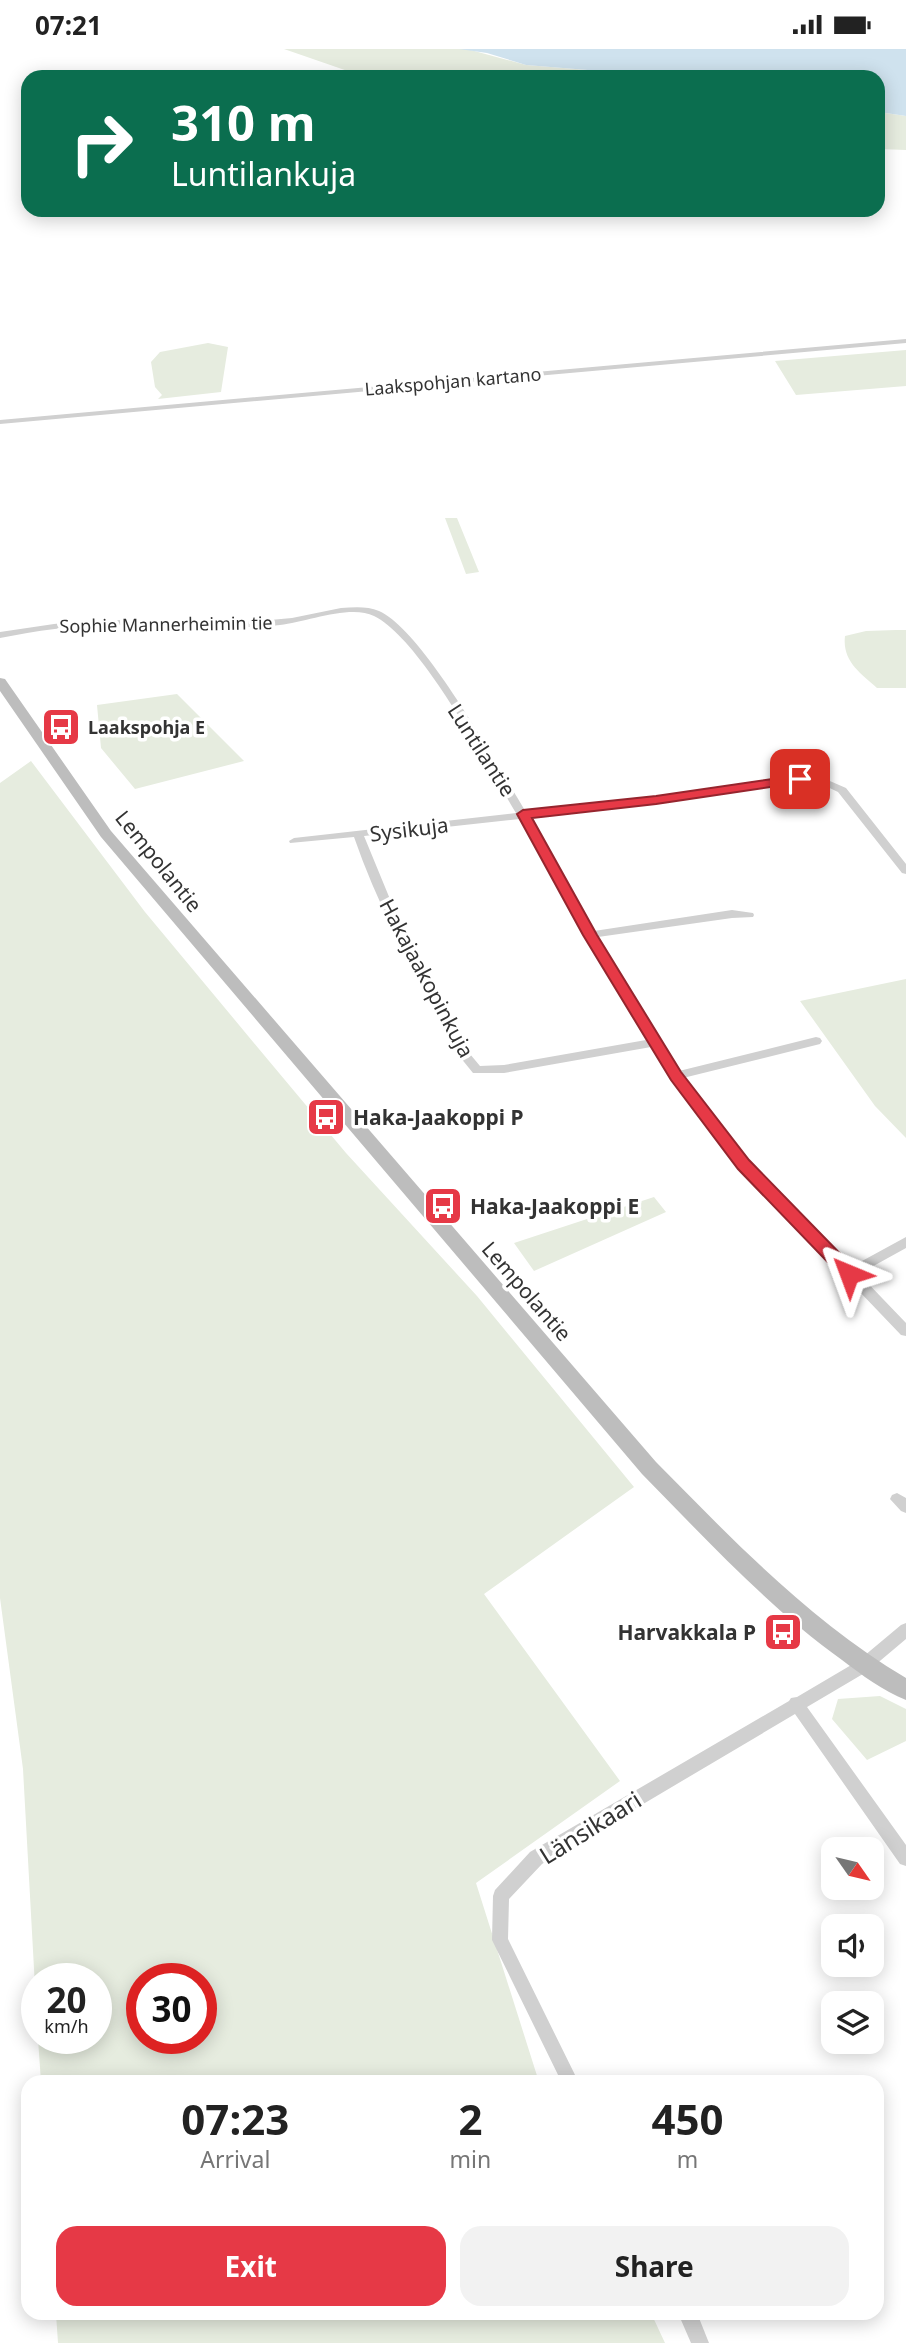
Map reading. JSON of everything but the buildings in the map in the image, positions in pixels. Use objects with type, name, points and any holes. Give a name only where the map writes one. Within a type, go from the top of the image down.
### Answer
[{"type":"street","name":"Laakspohjan kartano","points":[[0,422],[906,341]]},
{"type":"street","name":"Sophie Mannerheimin tie","points":[[0,635],[56,625],[110,622],[212,626],[281,622],[354,611],[375,612]]},
{"type":"street","name":"Luntilantie","points":[[375,612],[387,619],[425,659],[523,814],[590,935],[676,1076],[744,1165],[906,1332]]},
{"type":"street","name":"Lempolantie","points":[[0,682],[106,834],[649,1468],[740,1559],[863,1666],[906,1689]]},
{"type":"street","name":"Sysikuja","points":[[294,841],[816,778],[842,790],[906,871]]},
{"type":"street","name":"Hakajaakopinkuja","points":[[358,835],[369,869],[406,946],[466,1057],[477,1070],[504,1069],[656,1042]]},
{"type":"street","points":[[590,935],[732,914],[749,915]]},
{"type":"street","points":[[676,1076],[816,1041]]},
{"type":"street","points":[[849,1274],[906,1242]]},
{"type":"street","name":"Länsikaari","points":[[567,2075],[500,1940],[501,1896],[536,1858],[863,1666],[906,1630]]},
{"type":"street","points":[[796,1703],[906,1858]]},
{"type":"street","points":[[693,2320],[700,2343]]},
{"type":"shaded area","points":[[284,49],[467,49],[526,65],[588,70],[345,70]]},
{"type":"shaded area","points":[[885,113],[906,116],[906,150],[885,149]]},
{"type":"shaded area","points":[[208,343],[228,347],[221,392],[158,399],[162,395],[155,387],[151,362],[160,352]]},
{"type":"shaded area","points":[[906,350],[906,386],[796,395],[775,361]]},
{"type":"shaded area","points":[[445,518],[457,518],[479,572],[466,574]]},
{"type":"shaded area","points":[[906,630],[906,688],[877,688],[849,659],[845,636],[866,631]]},
{"type":"shaded area","points":[[177,694],[244,761],[135,789],[101,748],[97,705]]},
{"type":"shaded area","points":[[31,761],[145,912],[346,1153],[477,1296],[634,1487],[484,1594],[620,1781],[476,1883],[537,2075],[41,2075],[39,2054],[112,2054],[112,1963],[34,1963],[23,1769],[0,1598],[0,783]]},
{"type":"shaded area","points":[[906,979],[906,1138],[875,1106],[800,1001]]},
{"type":"shaded area","points":[[654,1197],[666,1212],[534,1271],[514,1243]]},
{"type":"shaded area","points":[[880,1696],[906,1709],[906,1741],[867,1760],[832,1719],[838,1699]]},
{"type":"shaded area","points":[[56,2320],[654,2320],[665,2343],[58,2343]]},
{"type":"water","points":[[459,49],[906,49],[906,116],[885,113],[885,70],[588,70],[526,65],[487,53]]},
{"type":"place","name":"Laakspohja E","points":[[61,727]]},
{"type":"place","name":"Haka-Jaakoppi P","points":[[326,1117]]},
{"type":"place","name":"Haka-Jaakoppi E","points":[[443,1206]]},
{"type":"place","name":"Harvakkala P","points":[[783,1632]]},
{"type":"route","points":[[800,779],[570,811],[523,814],[590,935],[676,1076],[744,1165],[849,1274]]}]
